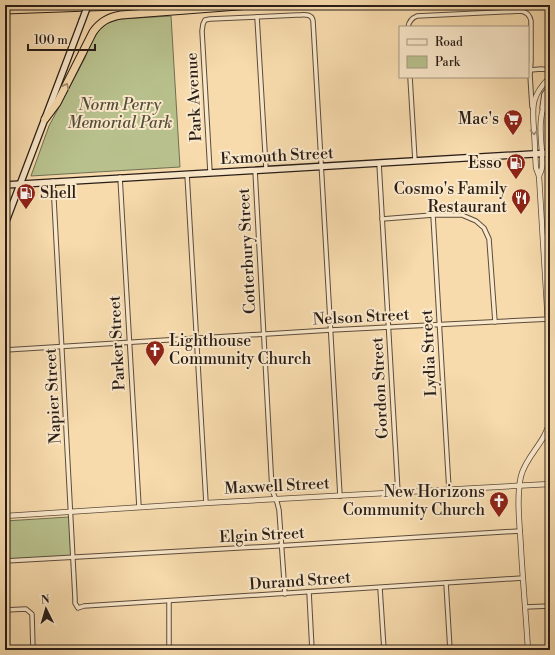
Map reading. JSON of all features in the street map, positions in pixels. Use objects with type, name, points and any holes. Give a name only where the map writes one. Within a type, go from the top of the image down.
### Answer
[{"type":"highway","points":[[5,10],[144,5]]},
{"type":"highway","points":[[45,119],[57,103],[93,32],[106,18],[121,15],[251,5]]},
{"type":"highway","points":[[5,15],[73,11],[120,6]]},
{"type":"main road","points":[[5,224],[88,5]]},
{"type":"main road","name":"Exmouth Street","points":[[5,184],[550,153]]},
{"type":"main road","points":[[5,195],[5,216]]},
{"type":"street","points":[[408,26],[410,20],[417,16],[521,11],[530,16],[532,110],[536,168],[539,176],[549,319],[550,356]]},
{"type":"street","points":[[257,17],[307,15],[311,16],[314,21],[340,496]]},
{"type":"street","name":"Park Avenue","points":[[210,172],[202,31],[203,24],[205,20],[210,19],[257,17]]},
{"type":"street","name":"Cotterbury Street","points":[[257,17],[266,169]]},
{"type":"street","points":[[530,70],[550,70]]},
{"type":"street","points":[[532,110],[535,99],[542,85],[550,77]]},
{"type":"street","points":[[410,78],[415,161]]},
{"type":"street","points":[[539,176],[543,168],[540,131],[543,98],[546,90],[550,86]]},
{"type":"street","points":[[542,113],[545,102],[550,94]]},
{"type":"street","name":"Gordon Street","points":[[379,163],[398,493]]},
{"type":"street","name":"Cotterbury Street","points":[[255,170],[272,490],[279,510],[285,594]]},
{"type":"street","points":[[187,174],[206,503]]},
{"type":"street","name":"Parker Street","points":[[120,177],[139,508]]},
{"type":"street","name":"Napier Street","points":[[53,181],[76,598],[75,603],[78,608]]},
{"type":"street","points":[[382,219],[433,215],[462,215],[476,221],[484,228],[489,239],[494,322]]},
{"type":"street","name":"Lydia Street","points":[[433,215],[449,490]]},
{"type":"street","points":[[543,237],[550,236]]},
{"type":"street","name":"Nelson Street","points":[[5,350],[331,330],[549,319]]},
{"type":"street","points":[[528,650],[518,494],[521,474],[529,459],[542,442],[550,420]]},
{"type":"street","name":"Maxwell Street","points":[[5,516],[550,484]]},
{"type":"street","name":"Elgin Street","points":[[5,562],[520,531]]},
{"type":"street","name":"Durand Street","points":[[78,608],[84,606],[523,578]]},
{"type":"street","points":[[446,583],[450,650]]},
{"type":"street","points":[[380,588],[384,650]]},
{"type":"street","points":[[308,592],[312,650]]},
{"type":"street","points":[[169,601],[169,650]]},
{"type":"street","points":[[525,607],[550,606]]},
{"type":"street","points":[[5,610],[26,609],[32,614],[33,650]]},
{"type":"green space","name":"Norm Perry Memorial Park","points":[[171,16],[180,167],[31,176],[49,126],[85,58],[90,44],[99,30],[107,23],[120,19]]},
{"type":"green space","points":[[69,517],[71,556],[5,560],[5,521]]},
{"type":"place","name":"Mac's","points":[[513,136]]},
{"type":"place","name":"Esso","points":[[516,180]]},
{"type":"place","name":"Shell","points":[[26,210]]},
{"type":"place","name":"Cosmo's Family Restaurant","points":[[521,215]]},
{"type":"place","name":"Lighthouse Community Church","points":[[155,367]]},
{"type":"place","name":"New Horizons Community Church","points":[[499,518]]}]
